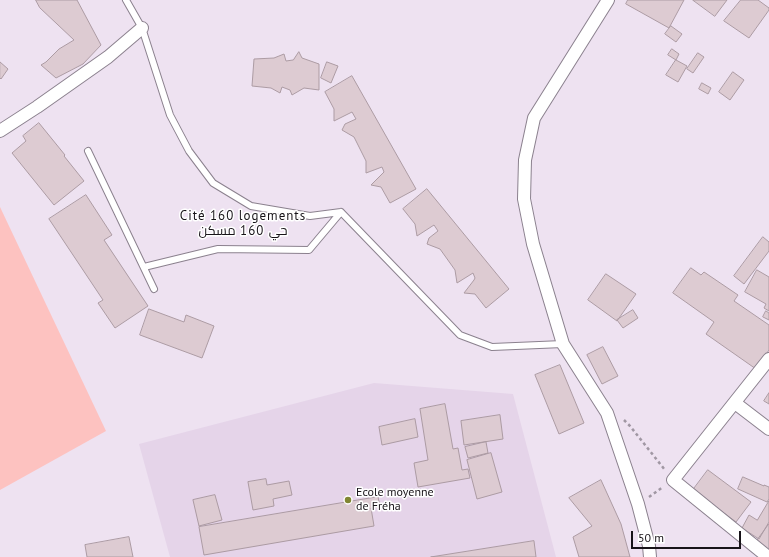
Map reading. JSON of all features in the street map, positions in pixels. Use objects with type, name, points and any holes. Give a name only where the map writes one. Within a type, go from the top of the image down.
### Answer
[{"type":"street","points":[[608,0],[534,118],[525,160],[524,199],[533,244],[563,344],[607,413],[638,504],[651,553]]},
{"type":"street","points":[[0,131],[108,57],[142,28]]},
{"type":"street","points":[[768,557],[673,480],[769,359]]},
{"type":"street","points":[[735,403],[769,429]]},
{"type":"lane","points":[[126,0],[142,28],[170,115],[189,151],[213,182],[251,206],[310,216],[341,212]]},
{"type":"lane","points":[[88,151],[154,289]]},
{"type":"lane","points":[[341,212],[460,335],[492,347],[563,344]]},
{"type":"lane","points":[[144,267],[218,249],[310,250],[341,212]]},
{"type":"path","points":[[607,413],[620,417],[630,426],[673,480],[638,504]]},
{"type":"shaded area","points":[[0,207],[106,431],[0,490]]},
{"type":"shaded area","name":"Ecole moyenne de Fréha","points":[[374,383],[513,394],[556,557],[170,557],[139,444]]},
{"type":"building","points":[[36,0],[77,0],[101,45],[83,64],[56,78],[41,65],[59,49],[74,40],[40,8]]},
{"type":"building","points":[[628,0],[684,0],[669,28],[626,4]]},
{"type":"building","points":[[693,0],[727,0],[715,16]]},
{"type":"building","points":[[741,0],[758,0],[769,8],[749,38],[724,21]]},
{"type":"building","points":[[671,26],[682,34],[676,42],[665,34]]},
{"type":"building","points":[[672,49],[679,54],[676,60],[668,55]]},
{"type":"building","points":[[299,52],[302,58],[319,64],[319,90],[304,88],[292,95],[290,90],[282,87],[280,93],[271,88],[252,86],[254,59],[274,58],[284,54],[286,61],[293,60]]},
{"type":"building","points":[[698,53],[704,57],[693,73],[687,69]]},
{"type":"building","points":[[676,60],[687,66],[678,82],[666,75]]},
{"type":"building","points":[[0,62],[8,69],[1,79],[0,78]]},
{"type":"building","points":[[327,62],[338,66],[331,83],[321,78]]},
{"type":"building","points":[[733,72],[744,80],[730,100],[719,92]]},
{"type":"building","points":[[352,76],[416,189],[390,203],[381,187],[371,185],[384,172],[382,167],[366,173],[366,161],[354,137],[342,130],[345,124],[356,119],[352,112],[334,121],[334,109],[325,92]]},
{"type":"building","points":[[702,83],[711,88],[708,94],[699,89]]},
{"type":"building","points":[[39,123],[84,181],[54,205],[12,153],[26,141],[23,136]]},
{"type":"building","points":[[427,189],[509,289],[486,308],[475,294],[464,293],[475,278],[473,273],[457,283],[455,270],[440,249],[427,244],[429,238],[438,231],[434,225],[417,236],[415,224],[403,209]]},
{"type":"building","points":[[86,195],[112,235],[104,240],[148,306],[115,328],[98,303],[103,300],[49,219]]},
{"type":"building","points":[[763,237],[769,242],[769,251],[744,284],[734,276]]},
{"type":"building","points":[[691,268],[701,275],[704,272],[738,295],[734,301],[769,325],[769,350],[756,369],[706,334],[714,322],[673,293]]},
{"type":"building","points":[[757,270],[769,277],[769,311],[764,308],[766,304],[745,292]]},
{"type":"building","points":[[606,274],[636,294],[617,321],[588,300]]},
{"type":"building","points":[[149,309],[184,322],[186,315],[214,326],[202,358],[140,335]]},
{"type":"building","points":[[633,310],[638,318],[623,328],[617,320]]},
{"type":"building","points":[[766,311],[769,313],[769,320],[763,317]]},
{"type":"building","points":[[603,347],[618,376],[602,384],[587,355]]},
{"type":"building","points":[[560,365],[584,423],[559,434],[535,375]]},
{"type":"building","points":[[769,393],[769,404],[764,401]]},
{"type":"building","points":[[445,404],[453,449],[458,448],[462,470],[468,469],[470,478],[418,487],[414,463],[428,460],[420,409]]},
{"type":"building","points":[[500,415],[503,439],[464,445],[461,421]]},
{"type":"building","points":[[415,419],[418,437],[382,445],[379,427]]},
{"type":"building","points":[[486,442],[488,453],[468,458],[465,447]]},
{"type":"building","points":[[491,453],[502,492],[477,499],[467,460]]},
{"type":"building","points":[[708,470],[751,502],[736,522],[693,490]]},
{"type":"building","points":[[743,477],[769,487],[769,499],[767,502],[738,489]]},
{"type":"building","points":[[266,479],[267,485],[289,481],[292,495],[273,499],[274,506],[253,510],[248,482]]},
{"type":"building","points":[[601,480],[621,524],[630,557],[579,557],[573,537],[592,526],[569,498]]},
{"type":"building","points":[[215,495],[222,520],[199,526],[193,500]]},
{"type":"building","points":[[378,497],[380,506],[371,508],[374,526],[204,555],[199,527]]},
{"type":"building","points":[[769,501],[769,522],[759,539],[742,528],[749,515],[757,520]]},
{"type":"building","points":[[769,524],[769,551],[756,542]]},
{"type":"building","points":[[129,537],[133,557],[87,557],[85,545]]},
{"type":"building","points":[[534,541],[536,557],[431,557]]},
{"type":"place","name":"Ecole moyenne de Fréha","points":[[348,500]]},
{"type":"district","name":"Cité 160 logements حي 160 مسكن","points":[[243,224]]}]
